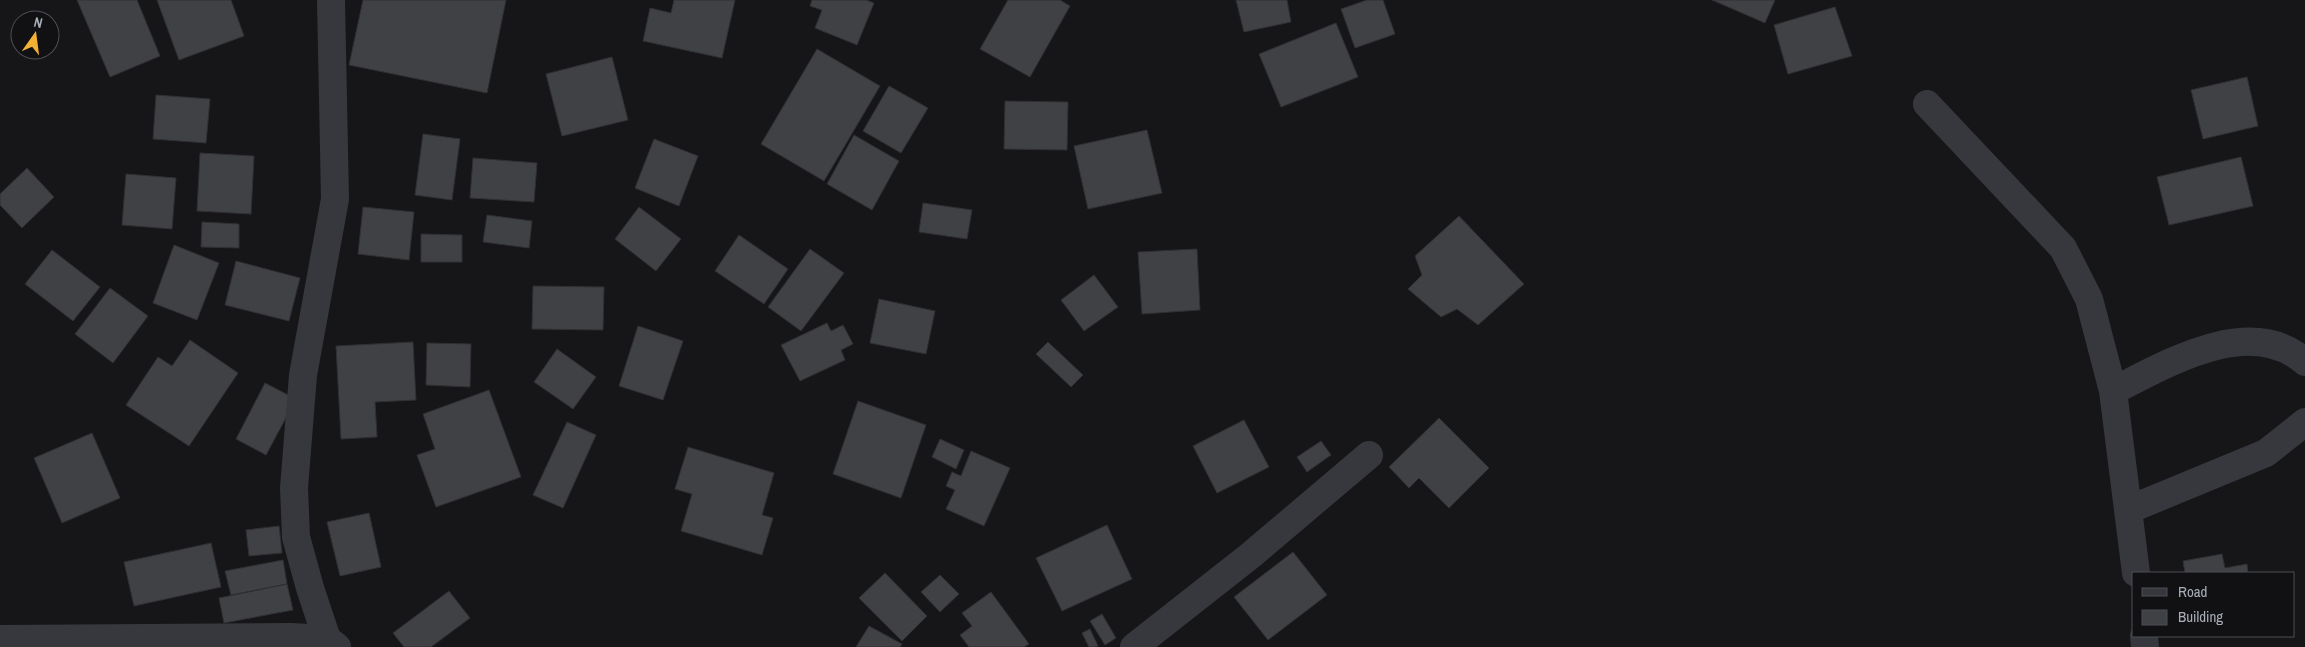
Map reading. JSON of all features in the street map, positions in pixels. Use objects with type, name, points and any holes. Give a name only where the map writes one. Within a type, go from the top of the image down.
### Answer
[{"type":"street","points":[[331,0],[334,199],[303,375],[294,488],[296,537],[310,588],[332,643]]},
{"type":"street","points":[[1927,104],[2063,248],[2089,299],[2113,391],[2136,572]]},
{"type":"street","points":[[2113,391],[2182,356],[2229,343],[2265,343],[2293,351],[2305,362]]},
{"type":"street","points":[[2128,510],[2266,453],[2305,422]]},
{"type":"street","points":[[1134,647],[1251,555],[1369,455]]},
{"type":"street","points":[[0,639],[291,637],[332,643]]},
{"type":"building","points":[[77,0],[137,0],[160,56],[110,77]]},
{"type":"building","points":[[157,0],[231,0],[244,36],[179,60]]},
{"type":"building","points":[[363,0],[506,0],[487,93],[349,65]]},
{"type":"building","points":[[674,0],[735,0],[722,58],[643,41],[650,8],[671,13]]},
{"type":"building","points":[[812,0],[866,0],[874,3],[857,45],[815,28],[822,10],[810,6]]},
{"type":"building","points":[[1008,0],[1060,0],[1070,6],[1030,77],[980,49]]},
{"type":"building","points":[[1236,0],[1287,0],[1291,22],[1244,32]]},
{"type":"building","points":[[1367,0],[1383,0],[1395,34],[1355,48],[1341,9]]},
{"type":"building","points":[[1712,0],[1775,0],[1765,23]]},
{"type":"building","points":[[1835,7],[1852,56],[1788,74],[1774,25]]},
{"type":"building","points":[[1336,23],[1358,77],[1281,107],[1259,54]]},
{"type":"building","points":[[817,49],[880,86],[824,181],[761,144]]},
{"type":"building","points":[[612,57],[628,120],[562,136],[546,74]]},
{"type":"building","points":[[2247,77],[2258,126],[2203,139],[2191,90]]},
{"type":"building","points":[[889,86],[928,108],[901,153],[863,131]]},
{"type":"building","points":[[156,95],[210,99],[206,143],[153,139]]},
{"type":"building","points":[[1005,101],[1068,102],[1067,150],[1004,149]]},
{"type":"building","points":[[1147,130],[1162,193],[1088,209],[1074,146]]},
{"type":"building","points":[[423,134],[460,139],[452,200],[415,195]]},
{"type":"building","points":[[854,135],[899,161],[872,210],[827,184]]},
{"type":"building","points":[[654,139],[698,156],[679,206],[635,188]]},
{"type":"building","points":[[200,153],[254,156],[251,214],[197,211]]},
{"type":"building","points":[[2241,157],[2253,206],[2169,225],[2157,177]]},
{"type":"building","points":[[473,158],[537,163],[534,202],[470,198]]},
{"type":"building","points":[[27,168],[54,197],[22,228],[0,205],[0,194]]},
{"type":"building","points":[[126,174],[176,178],[172,229],[122,225]]},
{"type":"building","points":[[923,203],[972,210],[967,239],[919,232]]},
{"type":"building","points":[[363,207],[414,212],[409,260],[358,254]]},
{"type":"building","points":[[639,207],[681,239],[656,271],[615,239]]},
{"type":"building","points":[[487,215],[532,221],[529,248],[483,242]]},
{"type":"building","points":[[1459,216],[1524,284],[1478,325],[1457,309],[1441,317],[1408,289],[1422,275],[1415,256]]},
{"type":"building","points":[[202,222],[239,224],[239,248],[201,247]]},
{"type":"building","points":[[421,234],[462,235],[462,262],[421,262]]},
{"type":"building","points":[[739,235],[788,269],[764,304],[715,271]]},
{"type":"building","points":[[174,245],[219,263],[197,320],[153,303]]},
{"type":"building","points":[[810,249],[844,273],[801,331],[768,307]]},
{"type":"building","points":[[1197,249],[1200,310],[1142,314],[1138,252]]},
{"type":"building","points":[[52,250],[100,287],[73,321],[25,284]]},
{"type":"building","points":[[236,261],[300,278],[289,321],[225,305]]},
{"type":"building","points":[[1094,275],[1118,307],[1084,331],[1061,300]]},
{"type":"building","points":[[533,286],[604,287],[603,330],[532,329]]},
{"type":"building","points":[[110,288],[148,316],[113,363],[75,334]]},
{"type":"building","points":[[879,299],[935,311],[926,354],[870,343]]},
{"type":"building","points":[[827,323],[831,331],[843,325],[853,344],[841,350],[845,360],[800,381],[781,345]]},
{"type":"building","points":[[638,326],[683,341],[663,400],[619,386]]},
{"type":"building","points":[[190,340],[238,373],[189,446],[126,405],[158,357],[172,366]]},
{"type":"building","points":[[413,342],[416,400],[375,402],[377,437],[341,439],[336,346]]},
{"type":"building","points":[[1048,342],[1083,375],[1071,387],[1036,354]]},
{"type":"building","points":[[427,343],[471,344],[470,387],[426,385]]},
{"type":"building","points":[[557,349],[596,377],[573,409],[534,382]]},
{"type":"building","points":[[265,383],[296,399],[266,455],[236,439]]},
{"type":"building","points":[[489,390],[521,477],[436,507],[417,455],[435,449],[423,414]]},
{"type":"building","points":[[858,401],[926,425],[901,498],[833,474]]},
{"type":"building","points":[[1439,418],[1489,468],[1449,508],[1419,478],[1409,488],[1389,467]]},
{"type":"building","points":[[1244,420],[1269,467],[1217,493],[1193,446]]},
{"type":"building","points":[[567,422],[596,435],[563,508],[533,495]]},
{"type":"building","points":[[92,433],[120,498],[62,523],[34,458]]},
{"type":"building","points":[[940,439],[964,450],[956,469],[932,457]]},
{"type":"building","points":[[1321,441],[1331,455],[1307,472],[1297,457]]},
{"type":"building","points":[[688,447],[774,473],[762,515],[773,518],[762,555],[681,531],[692,494],[675,489]]},
{"type":"building","points":[[971,451],[1010,468],[984,526],[946,509],[955,490],[946,486],[952,472],[961,476]]},
{"type":"building","points":[[369,513],[381,567],[340,576],[327,522]]},
{"type":"building","points":[[1107,525],[1132,579],[1062,611],[1036,558]]},
{"type":"building","points":[[279,526],[282,553],[249,556],[246,530]]},
{"type":"building","points":[[211,543],[221,587],[134,606],[124,562]]},
{"type":"building","points":[[1293,552],[1327,595],[1268,640],[1234,597]]},
{"type":"building","points":[[2222,554],[2225,568],[2247,564],[2248,572],[2185,572],[2183,561]]},
{"type":"building","points":[[283,560],[287,584],[231,595],[225,571]]},
{"type":"building","points":[[885,573],[927,616],[902,641],[859,598]]},
{"type":"building","points":[[940,575],[959,594],[940,612],[921,592]]},
{"type":"building","points":[[287,584],[293,610],[224,623],[219,598]]},
{"type":"building","points":[[449,591],[470,618],[431,647],[404,647],[393,633]]},
{"type":"building","points":[[991,592],[1029,644],[1024,647],[969,647],[960,635],[972,626],[962,613]]},
{"type":"building","points":[[1102,614],[1116,638],[1105,645],[1090,621]]},
{"type":"building","points":[[869,626],[902,644],[900,647],[856,647]]},
{"type":"building","points":[[1090,629],[1098,646],[1089,647],[1082,633]]}]
